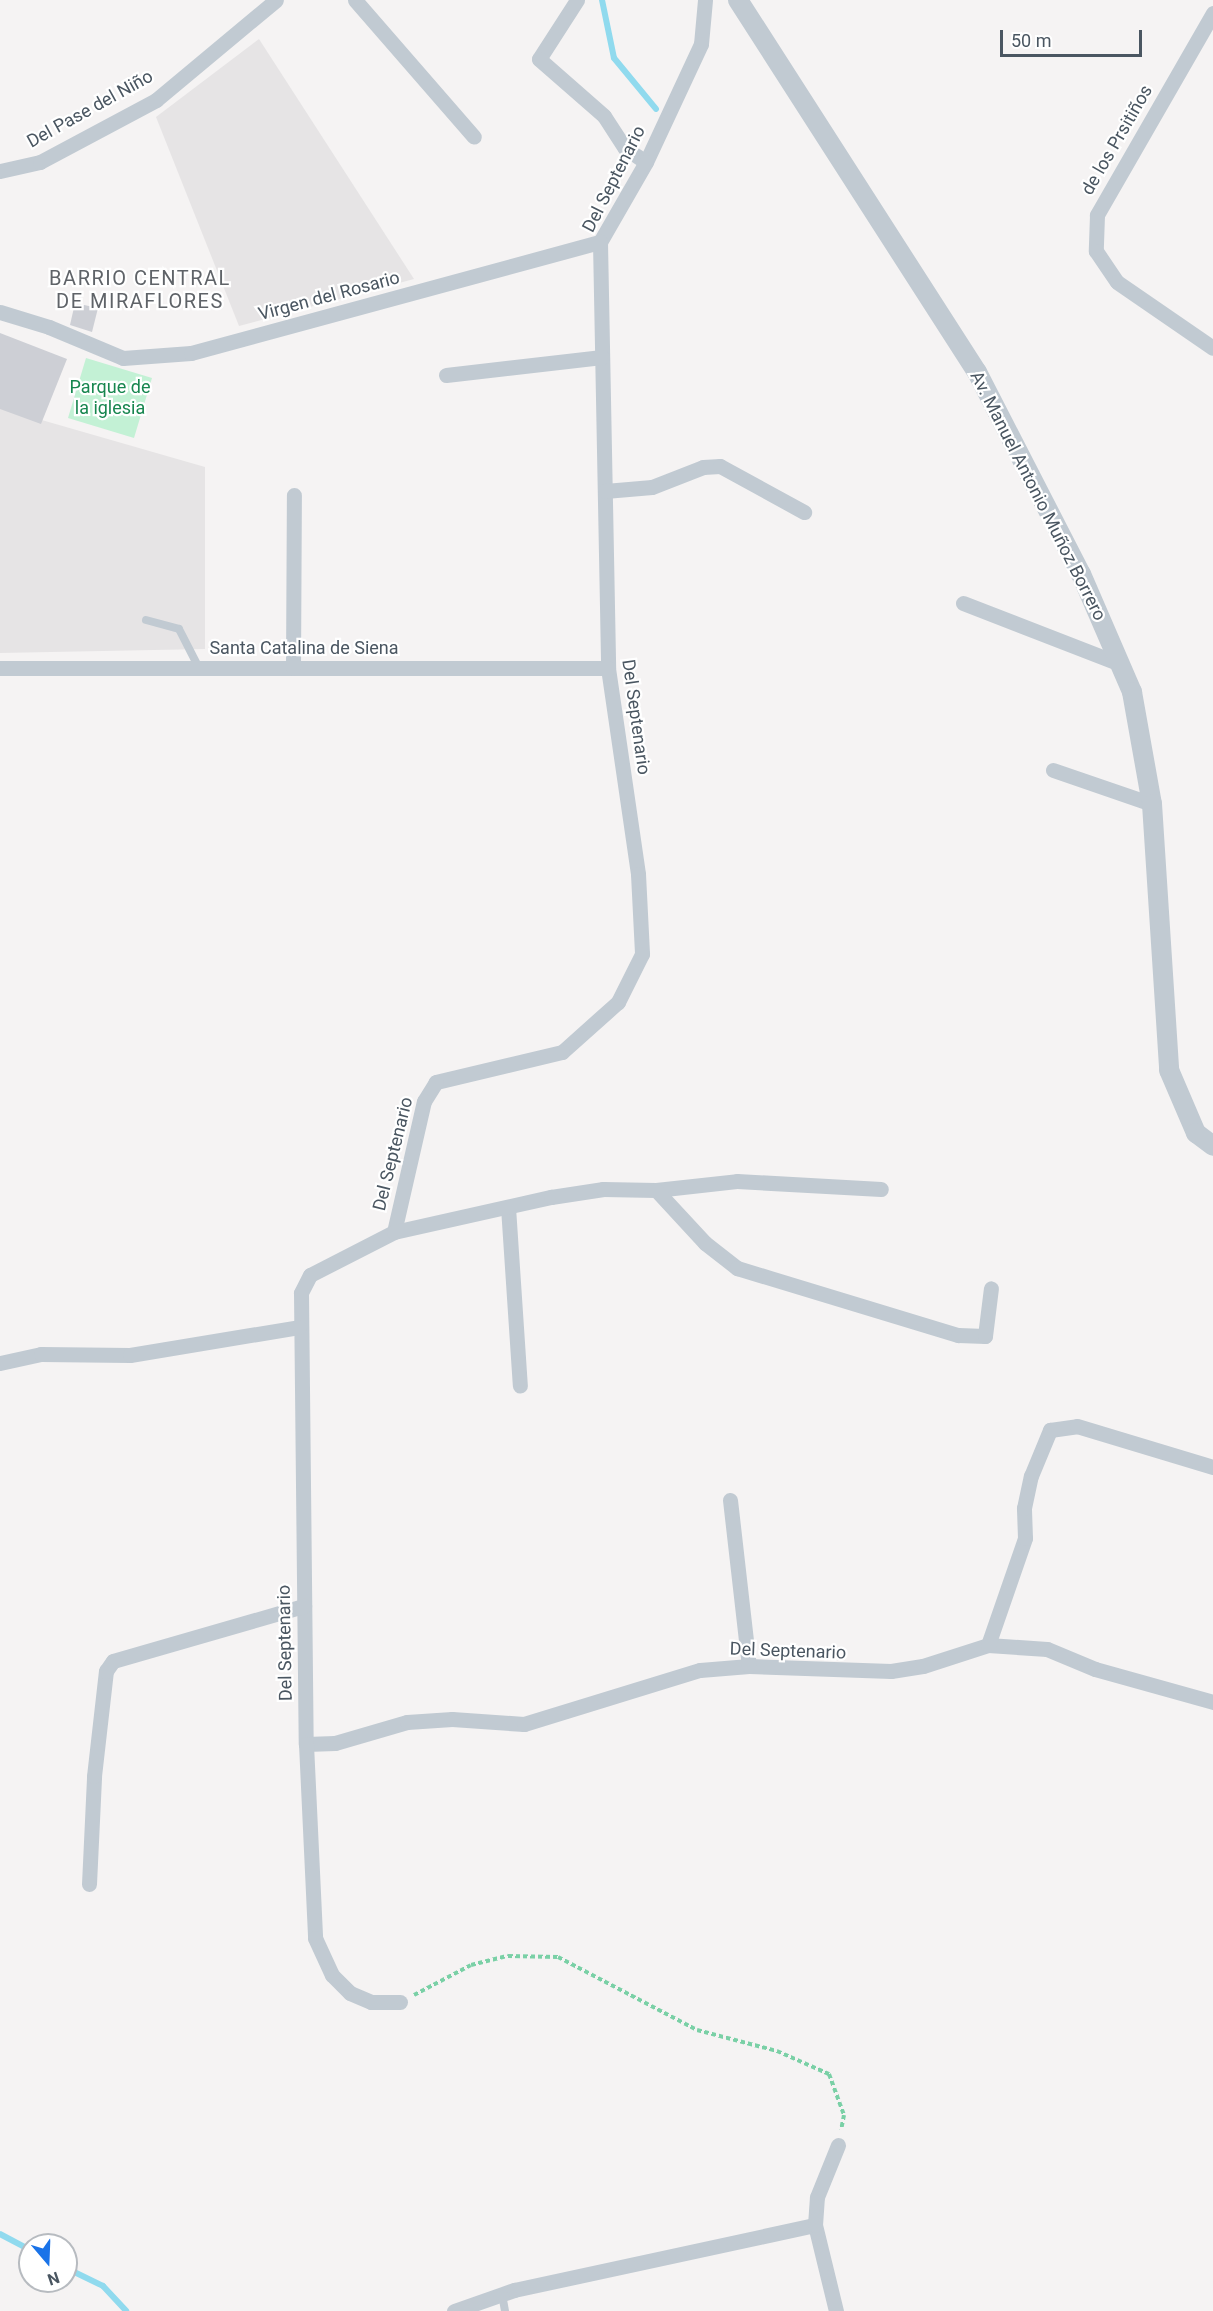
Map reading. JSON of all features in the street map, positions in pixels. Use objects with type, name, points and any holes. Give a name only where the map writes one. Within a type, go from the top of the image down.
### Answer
[{"type":"street","name":"Del Pase del Niño","points":[[0,171],[40,162],[156,100],[276,0]]},
{"type":"street","points":[[355,0],[474,137]]},
{"type":"street","points":[[577,0],[538,59],[604,116],[625,148],[646,162]]},
{"type":"street","name":"Del Septenario","points":[[705,0],[701,44],[646,162],[600,242],[608,668],[638,874],[642,954],[618,1002],[562,1052],[436,1082],[424,1101],[394,1232],[310,1275],[301,1293],[299,1328],[306,1744],[335,1743],[407,1722],[452,1719],[524,1724],[700,1670],[749,1666],[891,1671],[922,1666],[988,1645],[1047,1649],[1095,1669],[1213,1702]]},
{"type":"street","name":"Av. Manuel Antonio Muñoz Borrero","points":[[738,0],[977,372],[1081,574],[1120,664],[1146,752],[1152,804],[1169,1070],[1196,1133],[1213,1146]]},
{"type":"street","name":"de los Prsitiños","points":[[1213,13],[1097,215],[1096,251],[1117,282],[1213,348]]},
{"type":"street","name":"Virgen del Rosario","points":[[0,312],[50,327],[123,358],[191,353],[600,242]]},
{"type":"street","points":[[446,375],[602,357]]},
{"type":"street","points":[[604,490],[652,487],[703,467],[720,466],[804,512]]},
{"type":"street","points":[[293,668],[294,495]]},
{"type":"street","points":[[963,603],[1120,664]]},
{"type":"street","name":"Santa Catalina de Siena","points":[[0,668],[608,668]]},
{"type":"street","points":[[1053,771],[1152,804]]},
{"type":"street","points":[[394,1232],[603,1189],[656,1190],[737,1181],[881,1188]]},
{"type":"street","points":[[656,1190],[705,1243],[737,1268],[958,1335],[985,1336],[992,1288]]},
{"type":"street","points":[[508,1207],[520,1386]]},
{"type":"street","points":[[0,1363],[41,1354],[130,1355],[299,1328]]},
{"type":"street","points":[[988,1645],[1025,1538],[1024,1508],[1031,1476],[1050,1430],[1077,1426],[1213,1467]]},
{"type":"street","points":[[729,1500],[749,1666]]},
{"type":"street","points":[[89,1884],[94,1776],[106,1671],[113,1661],[304,1606]]},
{"type":"street","points":[[306,1744],[315,1938],[332,1975],[350,1993],[371,2002],[400,2002]]},
{"type":"street","points":[[836,2311],[815,2225],[817,2197],[838,2145]]},
{"type":"street","points":[[454,2311],[501,2294],[815,2225]]},
{"type":"lane","points":[[146,620],[179,629],[200,668]]},
{"type":"lane","points":[[501,2294],[505,2311]]},
{"type":"path","points":[[400,2002],[471,1965],[508,1956],[558,1957],[697,2030],[777,2051],[829,2074],[844,2115],[838,2145]]},
{"type":"shaded area","points":[[259,39],[414,279],[239,326],[156,117]]},
{"type":"shaded area","points":[[0,408],[205,467],[205,649],[0,653]]},
{"type":"green space","name":"Parque de la iglesia","points":[[86,358],[152,378],[134,438],[68,418]]},
{"type":"building","points":[[75,303],[98,308],[92,332],[70,325]]},
{"type":"building","points":[[0,333],[67,359],[41,424],[0,409]]},
{"type":"waterway","points":[[602,0],[614,58],[656,109]]},
{"type":"waterway","points":[[0,2234],[18,2244]]},
{"type":"waterway","points":[[78,2274],[103,2286],[126,2311]]},
{"type":"district","name":"BARRIO CENTRAL DE MIRAFLORES","points":[[140,290]]}]
